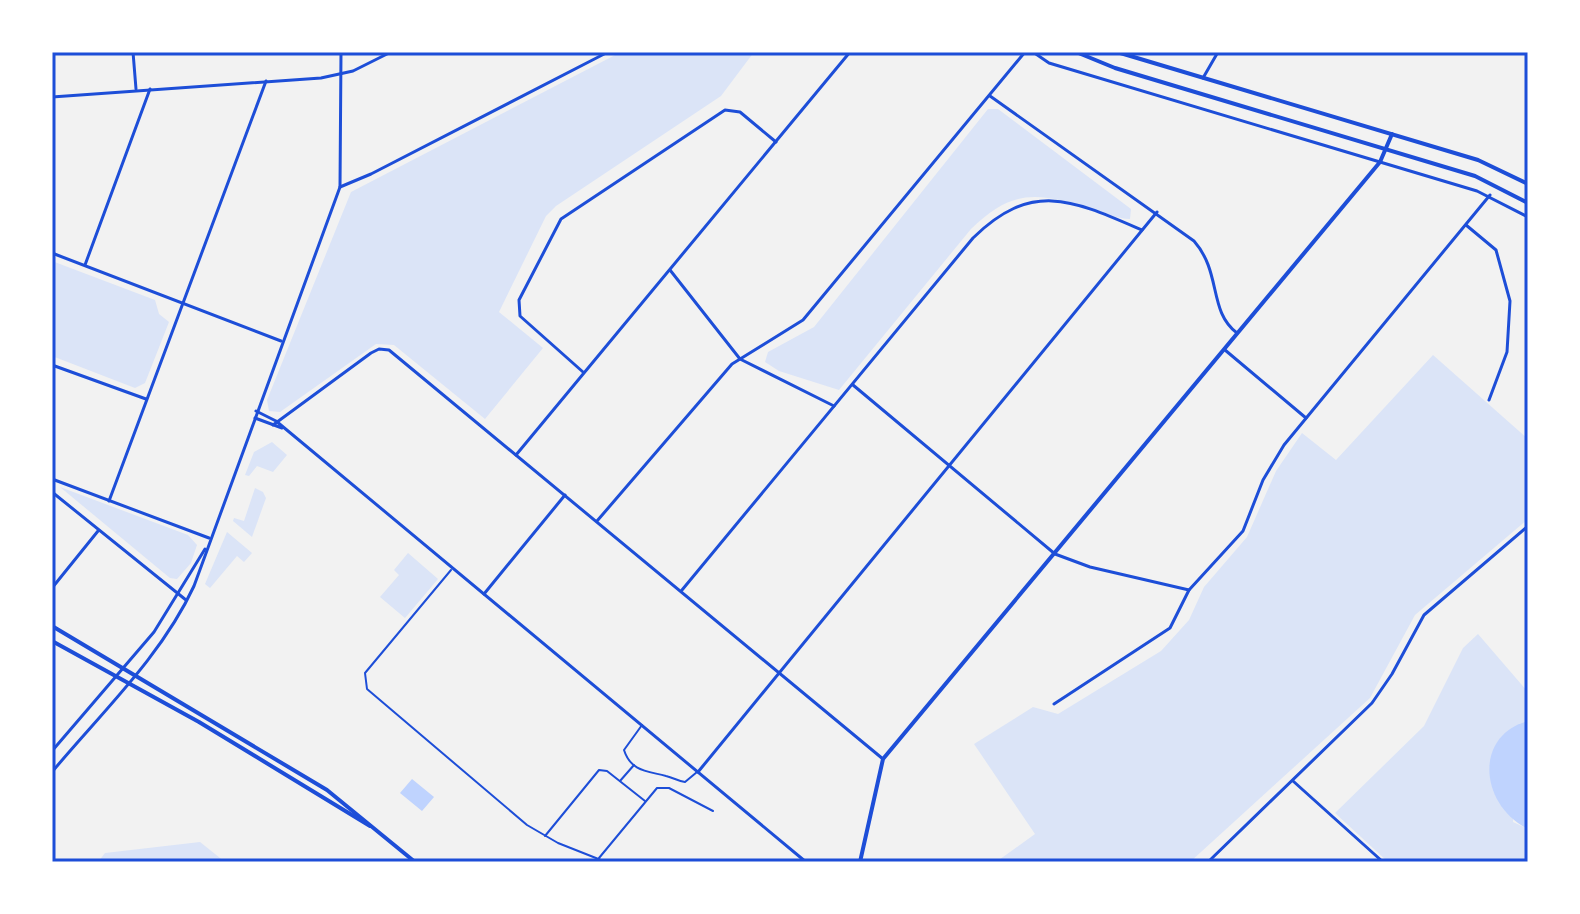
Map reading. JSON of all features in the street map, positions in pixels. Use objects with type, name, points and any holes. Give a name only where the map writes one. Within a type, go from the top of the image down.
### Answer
[{"type":"street","points":[[133,52],[136,89]]},
{"type":"street","points":[[52,772],[129,685],[188,601],[340,187],[341,52]]},
{"type":"street","points":[[52,97],[341,75],[391,52]]},
{"type":"street","points":[[340,187],[608,52]]},
{"type":"street","points":[[516,455],[850,52]]},
{"type":"street","points":[[597,521],[726,370],[803,320],[1025,52]]},
{"type":"street","points":[[1033,52],[1043,61],[1490,195],[1528,217]]},
{"type":"street","points":[[1076,52],[1115,68],[1483,179],[1528,203]]},
{"type":"street","points":[[1117,52],[1478,160],[1528,184]]},
{"type":"street","points":[[1203,78],[1218,52]]},
{"type":"street","points":[[109,501],[266,81]]},
{"type":"street","points":[[85,265],[150,88]]},
{"type":"street","points":[[990,96],[1179,228],[1208,256],[1222,315],[1238,334]]},
{"type":"street","points":[[583,372],[520,316],[519,300],[561,219],[725,110],[740,112],[776,142]]},
{"type":"street","points":[[860,862],[883,759],[1380,162],[1392,134]]},
{"type":"street","points":[[1054,704],[1161,636],[1177,618],[1189,590],[1238,538],[1274,461],[1490,195]]},
{"type":"street","points":[[682,590],[973,238],[1006,209],[1035,200],[1059,202],[1144,231]]},
{"type":"street","points":[[698,772],[1157,212]]},
{"type":"street","points":[[1466,225],[1496,250],[1510,301],[1507,352],[1489,400]]},
{"type":"street","points":[[52,253],[281,341]]},
{"type":"street","points":[[670,270],[740,359],[834,406]]},
{"type":"street","points":[[274,423],[382,349],[392,352],[883,759]]},
{"type":"street","points":[[1225,350],[1306,418]]},
{"type":"street","points":[[52,365],[146,399]]},
{"type":"street","points":[[853,385],[1055,554],[1090,567],[1189,590]]},
{"type":"street","points":[[256,411],[282,428],[806,862]]},
{"type":"street","points":[[254,417],[274,423]]},
{"type":"street","points":[[52,479],[209,538]]},
{"type":"street","points":[[52,492],[188,601]]},
{"type":"street","points":[[484,595],[565,495]]},
{"type":"street","points":[[1211,861],[1380,693],[1424,615],[1528,526]]},
{"type":"street","points":[[52,588],[98,531]]},
{"type":"street","points":[[52,751],[154,632],[205,549]]},
{"type":"street","points":[[52,626],[124,666],[327,790],[415,862]]},
{"type":"street","points":[[52,641],[199,722],[373,827]]},
{"type":"street","points":[[1293,781],[1383,862]]},
{"type":"lane","points":[[452,569],[365,673],[365,684],[388,709],[545,837],[606,862]]},
{"type":"lane","points":[[642,725],[624,750],[634,765],[648,774],[683,782],[698,772]]},
{"type":"lane","points":[[619,781],[634,765]]},
{"type":"lane","points":[[545,837],[596,772],[607,771],[646,802]]},
{"type":"lane","points":[[598,859],[657,788],[665,786],[713,811]]},
{"type":"shaded area","points":[[621,52],[754,52],[721,96],[556,206],[546,216],[499,312],[543,348],[485,419],[394,345],[376,344],[280,412],[269,411],[267,400],[351,192]]},
{"type":"shaded area","points":[[988,109],[998,109],[1131,209],[1130,219],[1057,199],[1028,197],[1014,200],[986,215],[971,229],[839,390],[779,371],[765,362],[768,352],[814,327]]},
{"type":"shaded area","points":[[52,261],[155,300],[159,314],[169,322],[145,383],[135,388],[52,356]]},
{"type":"shaded area","points":[[1433,355],[1528,439],[1528,519],[1415,615],[1370,698],[1190,862],[996,862],[1035,834],[974,744],[1033,707],[1058,714],[1161,651],[1189,620],[1204,587],[1247,537],[1276,471],[1302,433],[1336,460]]},
{"type":"shaded area","points":[[272,442],[287,455],[273,472],[257,466],[249,476],[245,475],[254,452]]},
{"type":"shaded area","points":[[60,487],[188,535],[197,545],[191,563],[177,579],[170,578]]},
{"type":"shaded area","points":[[255,488],[263,492],[266,498],[252,537],[233,521],[234,518],[244,521]]},
{"type":"shaded area","points":[[227,532],[252,553],[244,562],[237,556],[210,588],[205,584]]},
{"type":"shaded area","points":[[408,553],[438,579],[405,618],[380,597],[399,575],[394,570]]},
{"type":"shaded area","points":[[1478,634],[1528,692],[1528,721],[1519,724],[1513,822],[1528,829],[1528,862],[1388,862],[1335,813],[1424,726],[1463,648]]},
{"type":"shaded area","points":[[200,842],[225,862],[98,862],[105,853]]},
{"type":"water","points":[[1528,721],[1528,829],[1512,818],[1500,804],[1489,772],[1491,755],[1498,741],[1510,729]]},
{"type":"water","points":[[412,779],[434,797],[422,811],[400,793]]}]
